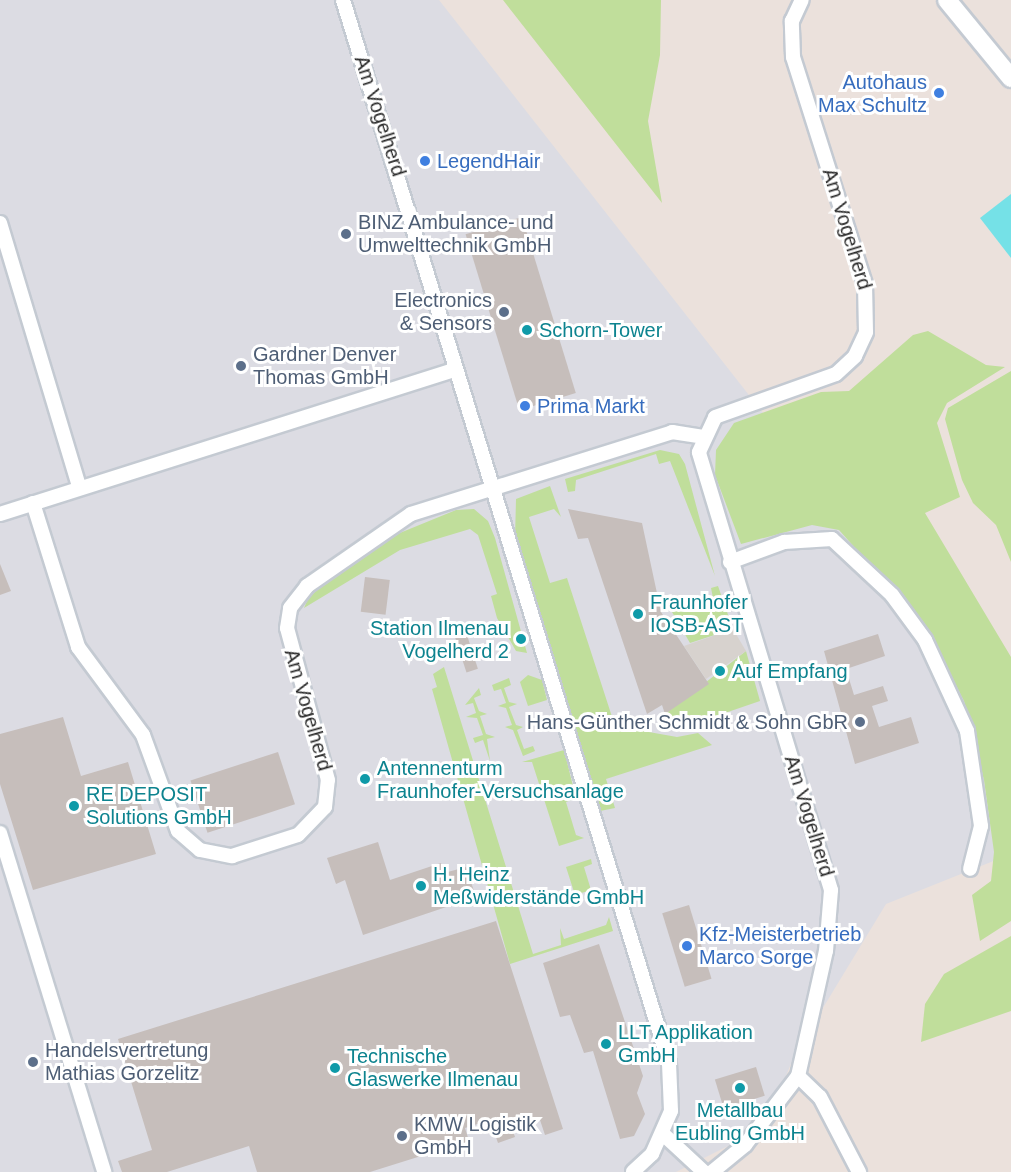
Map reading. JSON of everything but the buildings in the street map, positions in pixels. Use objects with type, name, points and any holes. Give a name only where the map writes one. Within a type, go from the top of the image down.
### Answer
[{"type":"main road","points":[[948,0],[1011,78]]},
{"type":"street","name":"Am Vogelherd","points":[[343,0],[669,1063],[671,1111],[663,1134],[633,1172]]},
{"type":"street","name":"Am Vogelherd","points":[[798,1076],[825,951],[831,890],[700,467],[702,437],[715,417],[743,405],[836,374],[855,356],[866,332],[868,303],[794,57],[792,21],[802,0]]},
{"type":"street","points":[[0,223],[79,487]]},
{"type":"street","points":[[0,514],[79,487],[455,370]]},
{"type":"street","name":"Am Vogelherd","points":[[33,503],[78,647],[143,735],[178,831],[200,850],[232,856],[298,835],[325,807],[327,773],[288,644],[287,618],[297,596],[411,514],[672,432],[702,437]]},
{"type":"street","points":[[730,562],[784,542],[832,539],[892,595],[925,640],[967,731],[981,826],[970,869]]},
{"type":"street","points":[[0,833],[104,1172]]},
{"type":"street","points":[[712,1172],[746,1145],[798,1076],[820,1097],[859,1172]]},
{"type":"street","points":[[663,1134],[704,1172]]},
{"type":"shaded area","points":[[0,0],[439,0],[963,668],[1011,854],[886,904],[795,1054],[775,1102],[738,1141],[676,1172],[0,1172]]},
{"type":"shaded area","points":[[733,629],[746,651],[706,679],[684,646]]},
{"type":"green space","points":[[503,0],[661,0],[660,55],[648,121],[662,203]]},
{"type":"green space","points":[[928,331],[986,365],[1005,367],[947,403],[937,423],[960,497],[925,513],[1011,657],[1011,921],[980,941],[972,895],[991,881],[994,852],[984,780],[964,701],[926,627],[839,530],[812,525],[741,544],[715,475],[716,450],[734,423],[821,392],[849,391],[913,335]]},
{"type":"green space","points":[[1011,371],[1011,562],[996,525],[973,503],[962,480],[945,419],[948,408]]},
{"type":"green space","points":[[660,450],[679,454],[685,464],[715,576],[670,461],[659,464],[656,454],[576,480],[575,491],[568,492],[565,479]]},
{"type":"green space","points":[[550,486],[561,517],[554,509],[529,517],[550,583],[567,578],[615,726],[677,737],[698,733],[712,745],[606,779],[615,808],[595,812],[580,743],[515,538],[516,499]]},
{"type":"green space","points":[[474,509],[488,521],[495,538],[527,653],[516,651],[497,618],[491,596],[497,594],[478,535],[470,529],[400,550],[304,608],[309,596],[390,537],[456,510]]},
{"type":"green space","points":[[718,586],[733,629],[690,643],[672,612],[713,598],[711,588]]},
{"type":"green space","points":[[746,651],[760,701],[684,727],[669,725],[665,714]]},
{"type":"green space","points":[[444,667],[533,954],[561,945],[560,928],[564,939],[606,925],[609,917],[613,931],[510,964],[432,689],[437,687],[433,674]]},
{"type":"green space","points":[[528,675],[542,680],[547,700],[528,706],[520,682]]},
{"type":"green space","points":[[509,678],[511,685],[504,688],[509,702],[517,704],[509,707],[516,725],[523,727],[517,730],[524,749],[533,746],[535,751],[523,756],[513,730],[505,727],[512,725],[506,708],[498,706],[506,703],[501,689],[494,691],[492,685]]},
{"type":"green space","points":[[479,688],[481,695],[474,698],[479,711],[487,714],[480,716],[486,734],[495,737],[487,739],[490,761],[483,740],[475,743],[473,738],[483,735],[477,718],[466,717],[476,713],[473,703],[465,705]]},
{"type":"green space","points":[[564,750],[576,798],[566,802],[576,835],[584,838],[559,846],[532,762],[522,762]]},
{"type":"green space","points":[[591,859],[592,864],[584,867],[591,890],[575,895],[566,867]]},
{"type":"green space","points":[[1011,936],[1011,1011],[921,1042],[925,1004],[944,974]]},
{"type":"water","points":[[1011,194],[1011,258],[980,218]]},
{"type":"place","name":"Autohaus Max Schultz","points":[[939,93]]},
{"type":"place","name":"LegendHair","points":[[425,161]]},
{"type":"place","name":"BINZ Ambulance- und Umwelttechnik GmbH","points":[[346,234]]},
{"type":"place","name":"Electronics & Sensors","points":[[504,312]]},
{"type":"place","name":"Schorn-Tower","points":[[527,330]]},
{"type":"place","name":"Gardner Denver Thomas GmbH","points":[[241,366]]},
{"type":"place","name":"Prima Markt","points":[[525,406]]},
{"type":"place","name":"Fraunhofer IOSB-AST","points":[[638,614]]},
{"type":"place","name":"Station Ilmenau Vogelherd 2","points":[[521,639]]},
{"type":"place","name":"Auf Empfang","points":[[720,671]]},
{"type":"place","name":"Hans-Günther Schmidt & Sohn GbR","points":[[860,722]]},
{"type":"place","name":"Antennenturm Fraunhofer-Versuchsanlage","points":[[365,779]]},
{"type":"place","name":"RE DEPOSIT Solutions GmbH","points":[[74,806]]},
{"type":"place","name":"H. Heinz Meßwiderstände GmbH","points":[[421,886]]},
{"type":"place","name":"Kfz-Meisterbetrieb Marco Sorge","points":[[687,946]]},
{"type":"place","name":"LLT Applikation GmbH","points":[[606,1044]]},
{"type":"place","name":"Handelsvertretung Mathias Gorzelitz","points":[[33,1062]]},
{"type":"place","name":"Technische Glaswerke Ilmenau","points":[[335,1068]]},
{"type":"place","name":"Metallbau Eubling GmbH","points":[[740,1088]]},
{"type":"place","name":"KMW Logistik GmbH","points":[[402,1136]]}]
